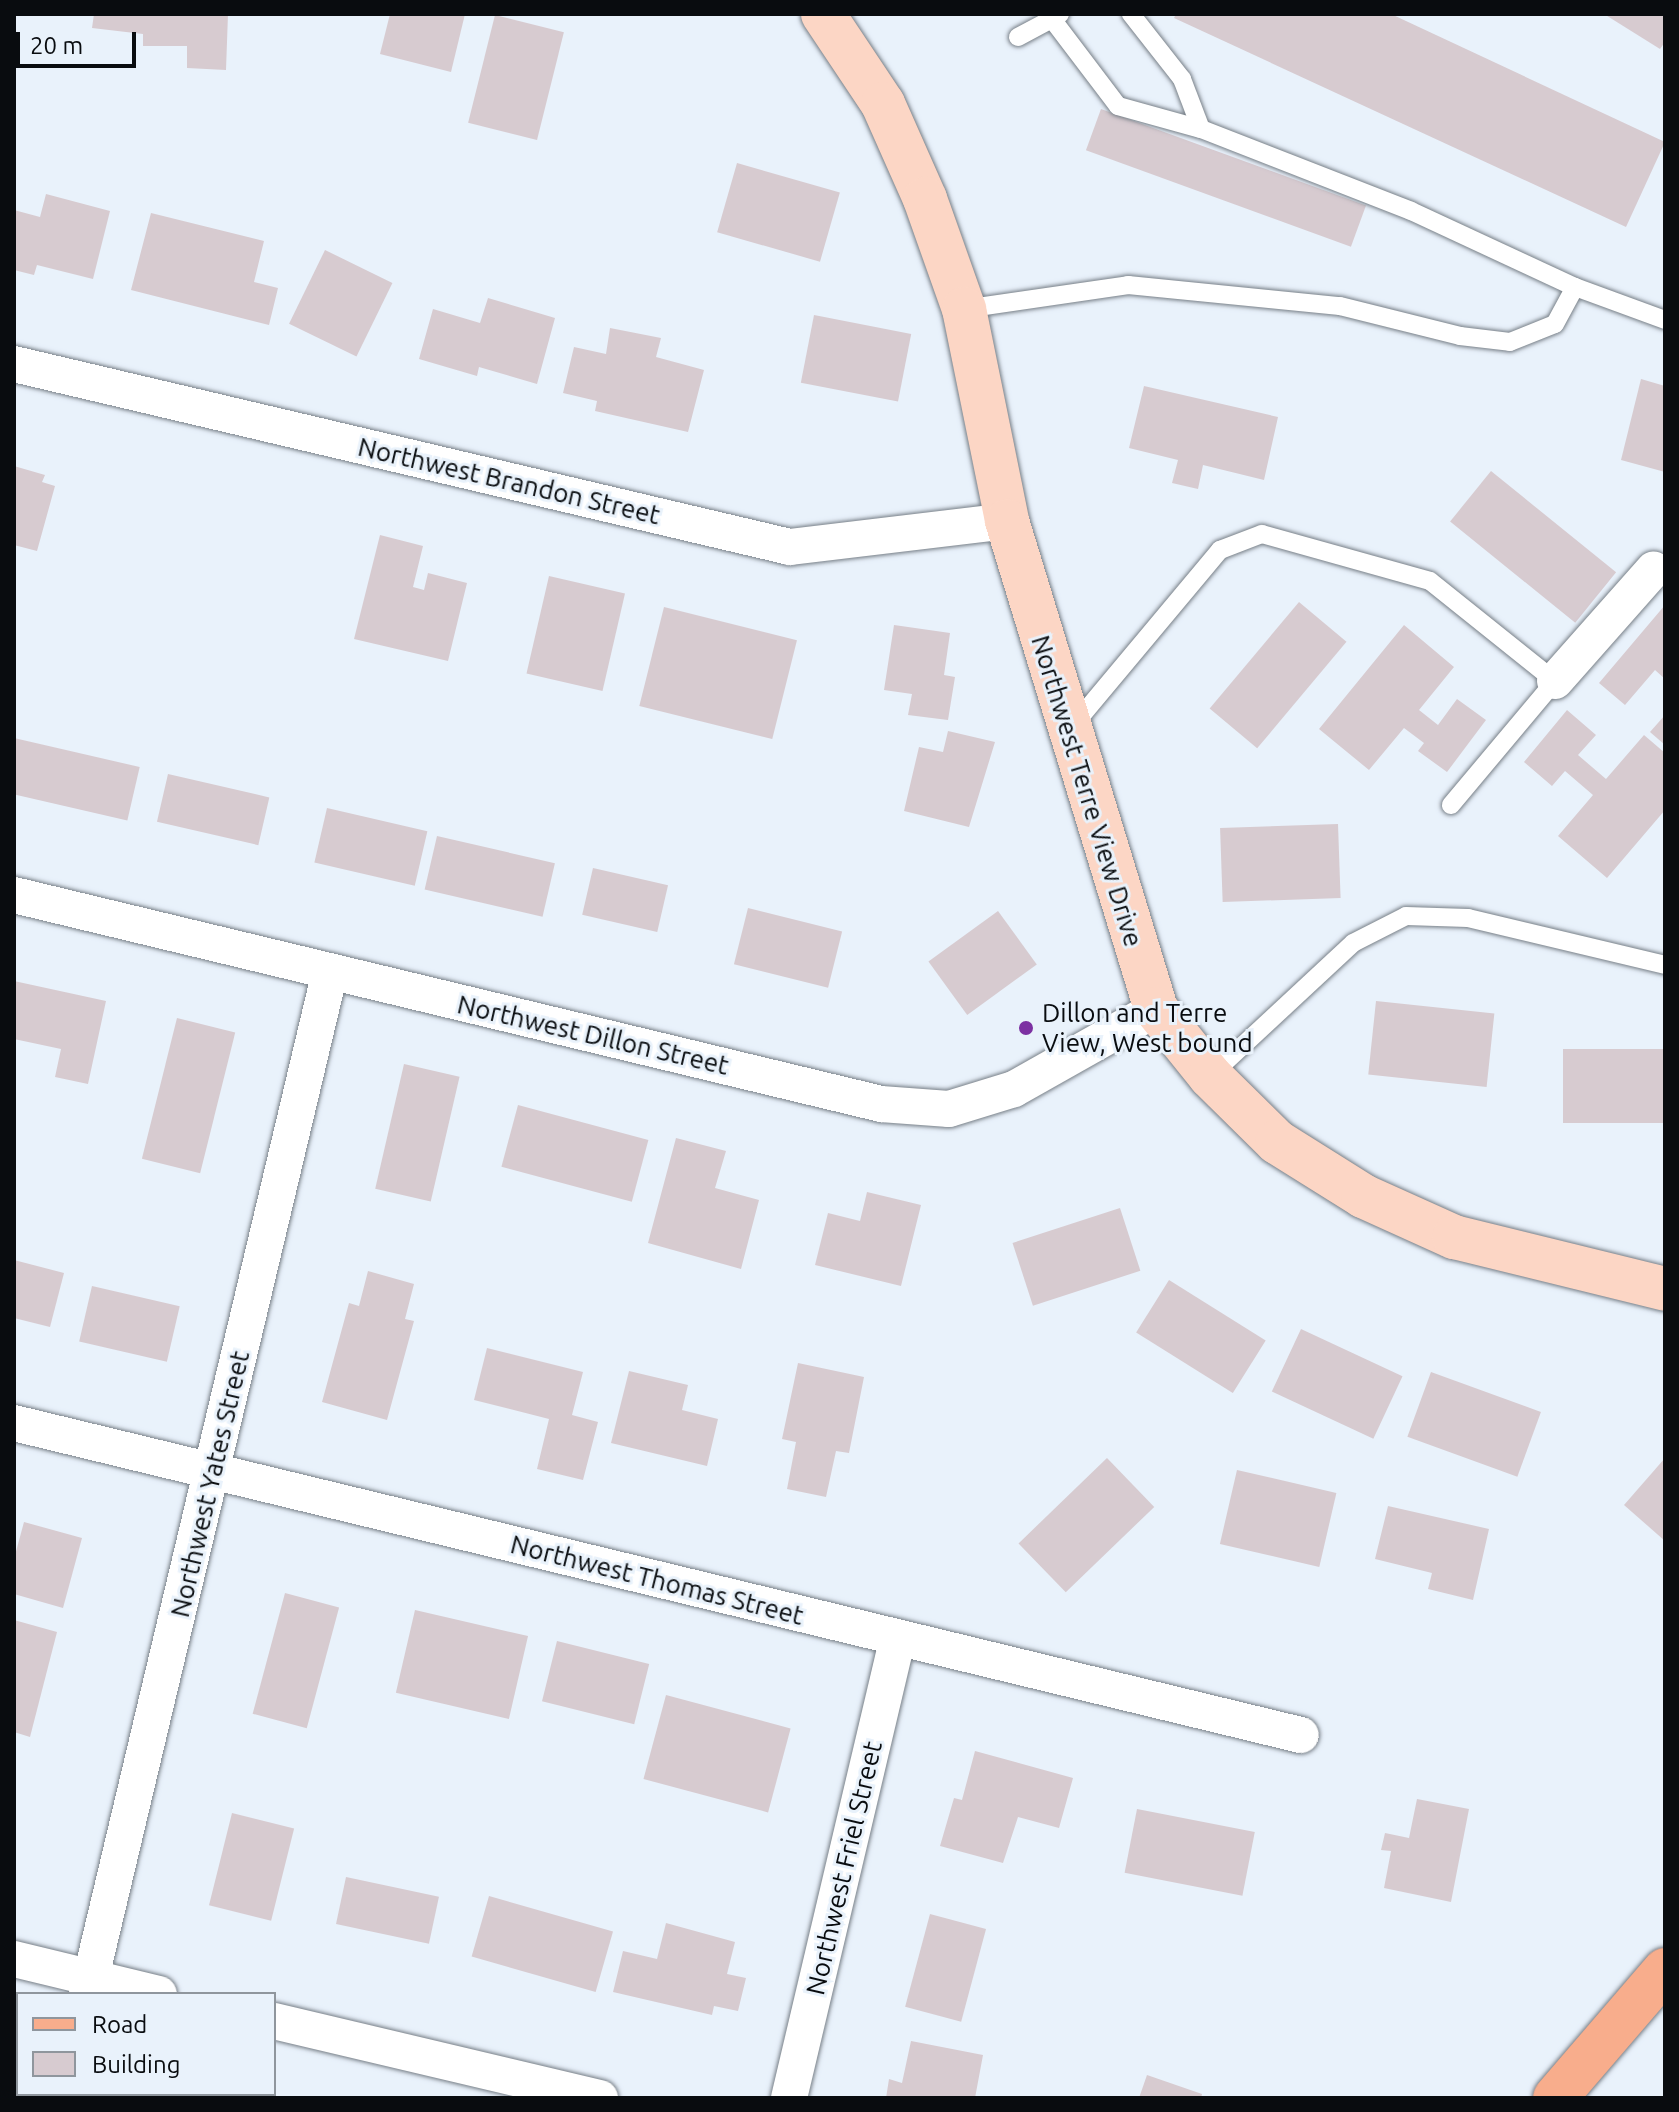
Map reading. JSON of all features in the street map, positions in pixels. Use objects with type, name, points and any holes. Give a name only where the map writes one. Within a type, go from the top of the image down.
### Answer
[{"type":"main road","points":[[1555,2098],[1665,1970]]},
{"type":"street","name":"Northwest Terre View Drive","points":[[823,14],[883,104],[925,199],[964,309],[1007,521],[1068,732],[1156,1009],[1210,1076],[1277,1142],[1363,1196],[1454,1237],[1665,1289]]},
{"type":"street","name":"Northwest Brandon Street","points":[[14,364],[790,547],[1007,521]]},
{"type":"street","points":[[1555,681],[1654,569]]},
{"type":"street","name":"Northwest Dillon Street","points":[[14,895],[881,1104],[949,1109],[1014,1089],[1156,1009]]},
{"type":"street","name":"Northwest Yates Street","points":[[89,1986],[330,972]]},
{"type":"street","name":"Northwest Thomas Street","points":[[14,1423],[1301,1735]]},
{"type":"street","name":"Northwest Friel Street","points":[[789,2098],[898,1638]]},
{"type":"street","points":[[14,1959],[89,1986],[142,1992]]},
{"type":"street","points":[[276,2021],[600,2098]]},
{"type":"lane","points":[[1131,14],[1182,79],[1201,129]]},
{"type":"lane","points":[[1018,37],[1056,16],[1118,106],[1201,129],[1411,211],[1575,287],[1665,320]]},
{"type":"lane","points":[[964,309],[1128,285],[1340,306],[1460,336],[1510,342],[1555,324],[1575,287]]},
{"type":"lane","points":[[1068,732],[1220,550],[1262,534],[1430,581],[1555,681],[1451,805]]},
{"type":"lane","points":[[1210,1076],[1353,943],[1406,916],[1468,918],[1665,965]]},
{"type":"building","points":[[94,14],[228,14],[226,70],[187,68],[187,46],[143,46],[143,34],[92,28]]},
{"type":"building","points":[[390,14],[465,14],[451,72],[380,54]]},
{"type":"building","points":[[1176,14],[1391,14],[1665,142],[1626,227],[1174,18]]},
{"type":"building","points":[[1604,14],[1665,14],[1665,42],[1660,49]]},
{"type":"building","points":[[495,15],[564,32],[537,140],[468,123]]},
{"type":"building","points":[[1101,109],[1366,205],[1351,247],[1086,150]]},
{"type":"building","points":[[737,163],[840,192],[820,262],[717,232]]},
{"type":"building","points":[[46,194],[110,211],[93,279],[37,265],[34,275],[14,270],[14,210],[40,217]]},
{"type":"building","points":[[151,213],[264,241],[254,282],[278,288],[269,325],[131,290]]},
{"type":"building","points":[[325,250],[392,283],[356,357],[289,324]]},
{"type":"building","points":[[488,298],[555,318],[537,384],[479,367],[477,376],[419,359],[433,309],[480,323]]},
{"type":"building","points":[[814,315],[911,334],[898,402],[801,383]]},
{"type":"building","points":[[610,328],[661,338],[656,357],[704,370],[688,432],[595,411],[597,401],[563,393],[574,347],[606,354]]},
{"type":"building","points":[[1641,379],[1665,386],[1665,472],[1621,460]]},
{"type":"building","points":[[1144,386],[1278,417],[1264,480],[1203,465],[1198,489],[1172,483],[1178,460],[1129,448]]},
{"type":"building","points":[[14,466],[45,475],[42,482],[55,486],[37,551],[14,545]]},
{"type":"building","points":[[1491,471],[1616,572],[1575,623],[1450,522]]},
{"type":"building","points":[[380,535],[423,546],[413,587],[424,590],[428,573],[467,583],[448,661],[354,639]]},
{"type":"building","points":[[549,576],[625,594],[603,691],[527,673]]},
{"type":"building","points":[[1299,602],[1346,642],[1257,748],[1210,708]]},
{"type":"building","points":[[1665,605],[1665,679],[1655,670],[1625,705],[1599,683]]},
{"type":"building","points":[[664,607],[797,640],[772,739],[639,706]]},
{"type":"building","points":[[894,625],[950,633],[944,675],[955,677],[948,720],[908,715],[912,694],[884,690]]},
{"type":"building","points":[[1404,625],[1454,667],[1419,710],[1438,725],[1457,699],[1486,720],[1447,772],[1418,751],[1424,743],[1404,728],[1369,770],[1319,729]]},
{"type":"building","points":[[1567,710],[1596,735],[1578,755],[1606,779],[1644,735],[1665,753],[1665,810],[1607,878],[1558,836],[1593,795],[1565,771],[1552,786],[1524,762]]},
{"type":"building","points":[[1665,715],[1665,745],[1650,732]]},
{"type":"building","points":[[948,731],[995,742],[969,827],[904,811],[919,747],[943,752]]},
{"type":"building","points":[[14,738],[140,767],[127,821],[14,794]]},
{"type":"building","points":[[168,774],[269,797],[258,845],[157,822]]},
{"type":"building","points":[[327,808],[427,831],[415,886],[314,863]]},
{"type":"building","points":[[1338,824],[1341,898],[1223,902],[1220,828]]},
{"type":"building","points":[[437,836],[555,863],[543,917],[425,890]]},
{"type":"building","points":[[593,868],[668,885],[657,932],[582,915]]},
{"type":"building","points":[[748,908],[842,931],[828,988],[734,964]]},
{"type":"building","points":[[998,911],[1037,964],[967,1015],[928,962]]},
{"type":"building","points":[[14,981],[106,1001],[88,1084],[55,1077],[61,1049],[14,1039]]},
{"type":"building","points":[[1376,1001],[1494,1013],[1487,1087],[1368,1075]]},
{"type":"building","points":[[177,1018],[235,1033],[200,1173],[142,1159]]},
{"type":"building","points":[[1563,1049],[1665,1049],[1665,1123],[1563,1123]]},
{"type":"building","points":[[404,1064],[460,1077],[431,1202],[375,1189]]},
{"type":"building","points":[[518,1105],[648,1140],[632,1202],[501,1167]]},
{"type":"building","points":[[676,1138],[726,1151],[715,1188],[759,1200],[741,1269],[648,1243]]},
{"type":"building","points":[[867,1192],[921,1205],[901,1286],[815,1265],[828,1213],[860,1221]]},
{"type":"building","points":[[1120,1208],[1140,1271],[1033,1306],[1013,1243]]},
{"type":"building","points":[[14,1260],[64,1273],[50,1327],[14,1318]]},
{"type":"building","points":[[368,1271],[414,1284],[405,1319],[414,1321],[387,1420],[322,1402],[349,1303],[359,1306]]},
{"type":"building","points":[[1169,1280],[1266,1340],[1233,1393],[1136,1333]]},
{"type":"building","points":[[92,1286],[180,1306],[167,1362],[79,1342]]},
{"type":"building","points":[[1301,1329],[1403,1376],[1373,1439],[1272,1392]]},
{"type":"building","points":[[487,1348],[583,1372],[572,1415],[598,1422],[583,1480],[537,1469],[549,1419],[474,1400]]},
{"type":"building","points":[[798,1363],[864,1377],[849,1453],[836,1451],[826,1497],[787,1489],[796,1442],[782,1439]]},
{"type":"building","points":[[629,1371],[688,1385],[682,1410],[718,1419],[707,1466],[611,1443]]},
{"type":"building","points":[[1431,1372],[1541,1412],[1517,1477],[1407,1437]]},
{"type":"building","points":[[1107,1458],[1154,1507],[1066,1592],[1019,1543]]},
{"type":"building","points":[[1665,1458],[1665,1541],[1624,1505]]},
{"type":"building","points":[[1237,1470],[1336,1493],[1319,1567],[1220,1544]]},
{"type":"building","points":[[1388,1506],[1489,1529],[1473,1600],[1428,1589],[1432,1573],[1375,1559]]},
{"type":"building","points":[[24,1522],[82,1538],[63,1608],[14,1594],[14,1559]]},
{"type":"building","points":[[285,1593],[339,1607],[307,1728],[253,1714]]},
{"type":"building","points":[[415,1610],[528,1636],[509,1719],[396,1693]]},
{"type":"building","points":[[14,1620],[57,1632],[30,1737],[14,1732]]},
{"type":"building","points":[[557,1641],[649,1664],[634,1724],[542,1701]]},
{"type":"building","points":[[666,1695],[791,1728],[768,1812],[643,1779]]},
{"type":"building","points":[[975,1751],[1073,1778],[1059,1828],[1018,1817],[1003,1863],[940,1846],[954,1798],[962,1800]]},
{"type":"building","points":[[1417,1799],[1469,1809],[1451,1902],[1384,1888],[1391,1851],[1381,1850],[1385,1833],[1409,1838]]},
{"type":"building","points":[[1137,1809],[1255,1832],[1242,1896],[1125,1873]]},
{"type":"building","points":[[232,1813],[294,1828],[271,1921],[209,1905]]},
{"type":"building","points":[[346,1877],[439,1897],[429,1944],[336,1924]]},
{"type":"building","points":[[489,1896],[613,1932],[596,1992],[472,1957]]},
{"type":"building","points":[[930,1914],[986,1929],[961,2022],[905,2007]]},
{"type":"building","points":[[666,1923],[735,1942],[727,1974],[746,1978],[738,2011],[714,2006],[712,2015],[613,1992],[623,1951],[657,1959]]},
{"type":"building","points":[[911,2041],[983,2055],[975,2098],[886,2098],[889,2079],[902,2083]]},
{"type":"building","points":[[1147,2075],[1202,2094],[1201,2098],[1139,2098]]},
{"type":"place","name":"Dillon and Terre View, West bound","points":[[1026,1028]]}]
